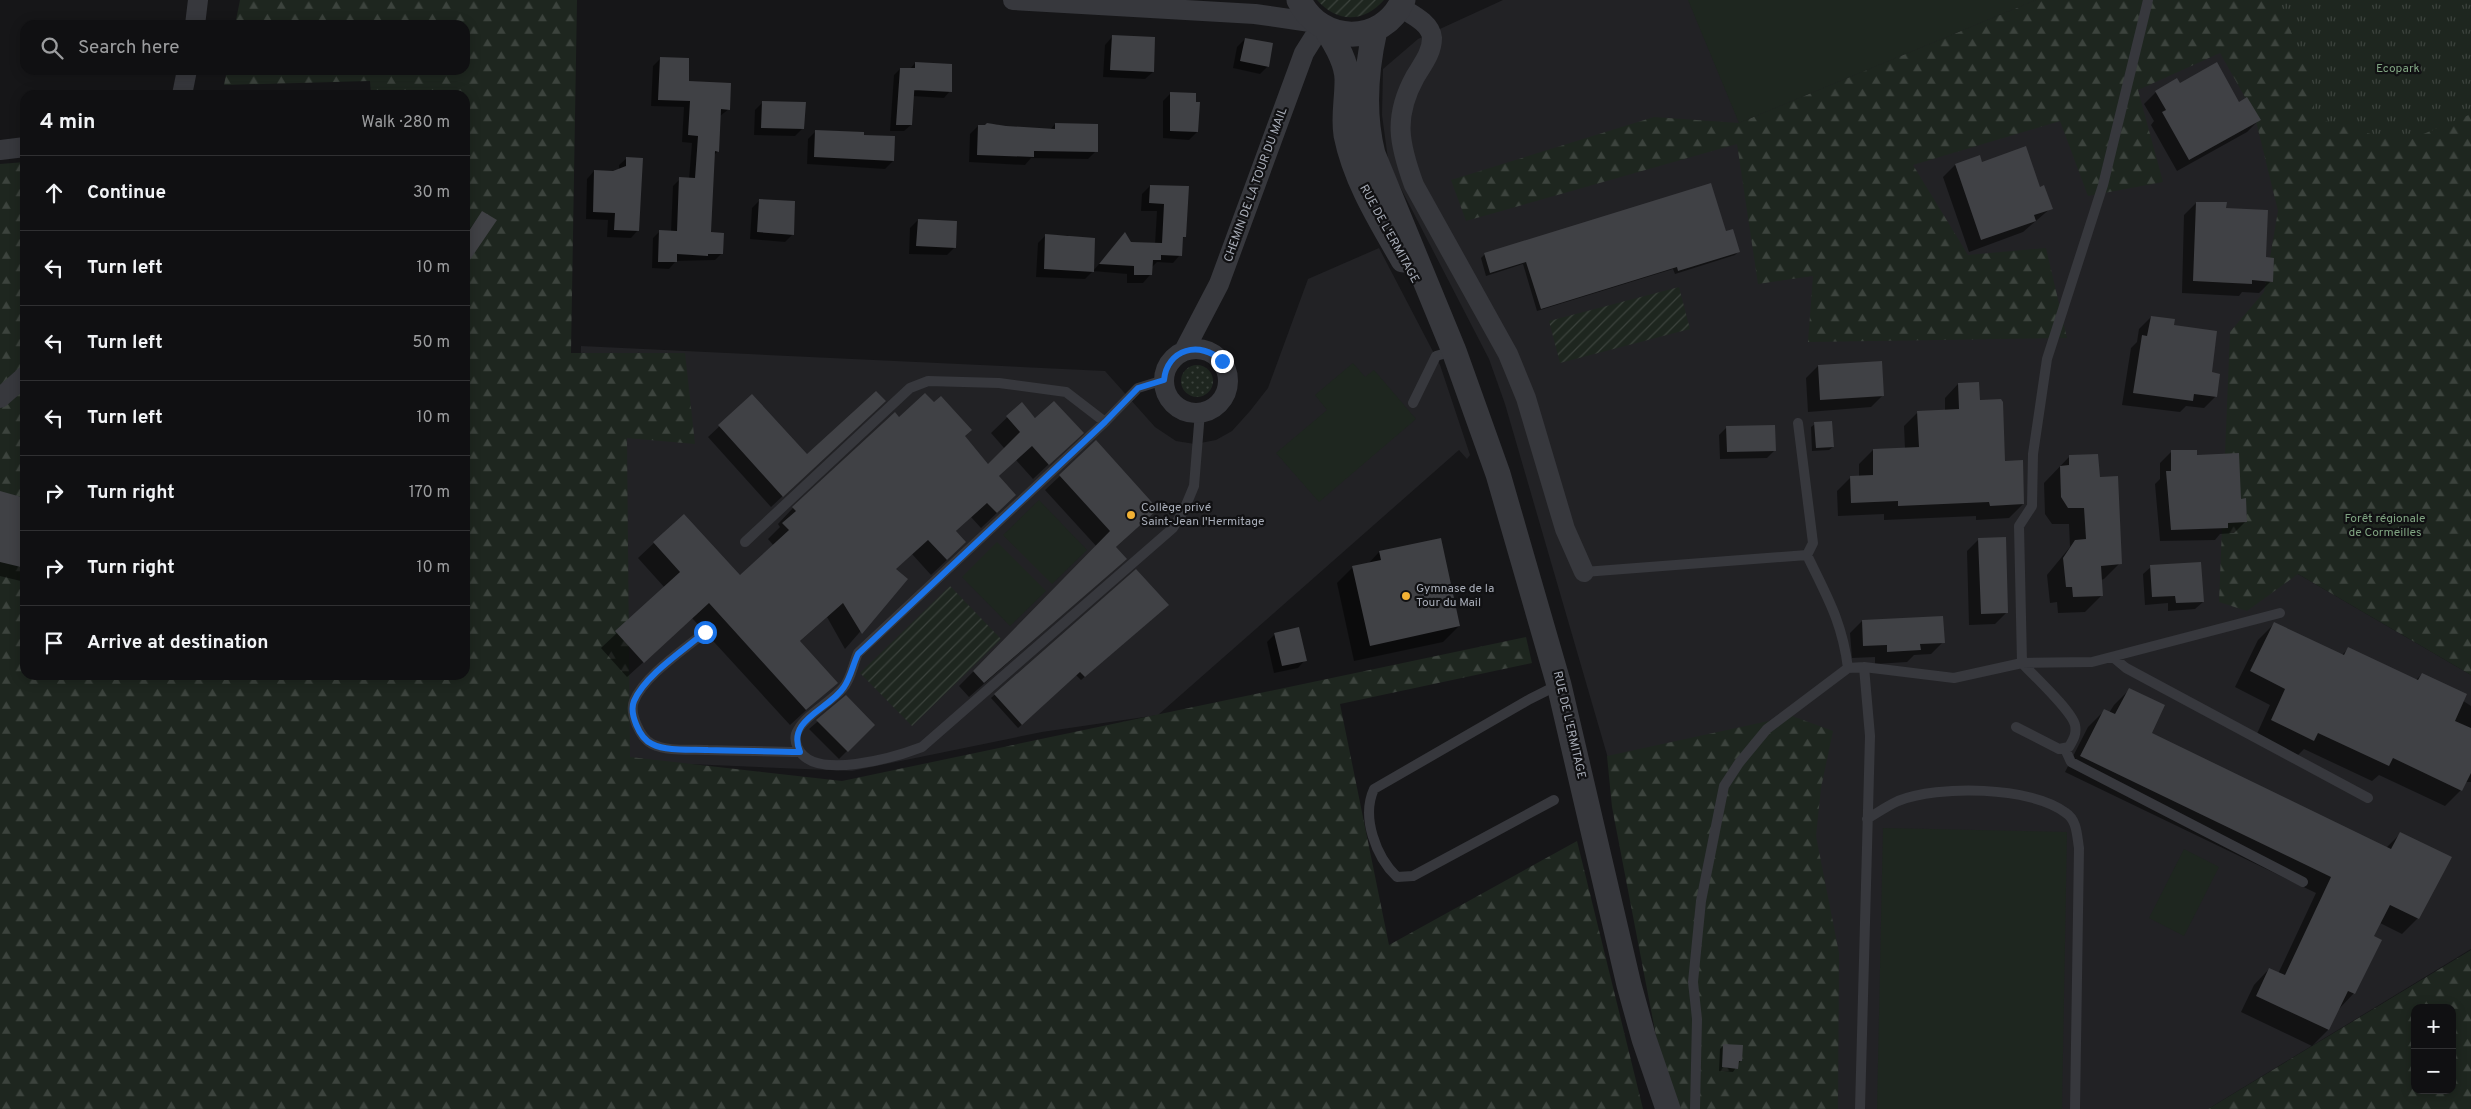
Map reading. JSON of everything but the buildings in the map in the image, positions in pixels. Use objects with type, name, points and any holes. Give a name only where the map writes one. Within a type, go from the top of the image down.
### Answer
[{"type":"street","points":[[196,20],[198,0]]},
{"type":"street","points":[[1013,0],[1255,14],[1321,26],[1350,35],[1375,30],[1385,24],[1402,3],[1424,22],[1432,37],[1430,52],[1407,92],[1399,137],[1405,160],[1414,185],[1508,354],[1526,398],[1565,529],[1584,572]]},
{"type":"street","points":[[1255,14],[1274,10],[1288,0]]},
{"type":"street","name":"RUE DE L'ERMITAGE","points":[[1300,0],[1307,13],[1321,26],[1338,50],[1346,74],[1344,120],[1346,134],[1362,184],[1454,349]]},
{"type":"street","name":"CHEMIN DE LA TOUR DU MAIL","points":[[1184,351],[1219,284],[1304,53],[1321,26]]},
{"type":"street","name":"RUE DE L'ERMITAGE","points":[[1375,30],[1369,62],[1368,92],[1368,117],[1372,149],[1377,166],[1454,349],[1498,474],[1559,685],[1629,985],[1644,1039],[1668,1109]]},
{"type":"street","points":[[0,150],[20,148]]},
{"type":"street","points":[[1203,316],[1209,344],[1227,369],[1228,388],[1218,405],[1200,412],[1182,409],[1168,396],[1164,380],[1167,368],[1174,358],[1184,351],[1200,349],[1215,354]]},
{"type":"street","points":[[0,398],[20,380]]},
{"type":"lane","points":[[2065,750],[2075,736],[2075,725],[2069,714],[2022,664],[2019,526],[2032,506],[2033,454],[2047,359],[2103,185],[2148,0]]},
{"type":"lane","points":[[1413,402],[1436,356],[1454,349]]},
{"type":"lane","points":[[1164,380],[1138,388],[1105,422],[858,654],[844,687],[798,728],[796,742],[800,752],[808,760],[823,766],[837,767],[908,752],[922,747],[1173,528],[1184,510],[1194,486],[1200,412]]},
{"type":"lane","points":[[745,542],[910,388],[928,382],[999,383],[1066,392],[1105,422]]},
{"type":"lane","points":[[1798,424],[1813,543],[1807,555]]},
{"type":"lane","points":[[1584,572],[1807,555]]},
{"type":"lane","points":[[1807,555],[1838,618],[1848,668]]},
{"type":"lane","points":[[1695,1109],[1697,1019],[1693,982],[1700,901],[1724,786],[1739,763],[1766,729],[1848,668],[1864,667],[1954,678],[2022,664],[2092,662],[2114,658],[2280,613]]},
{"type":"lane","points":[[705,632],[650,678],[633,702],[635,721],[642,734],[651,744],[677,749],[800,752]]},
{"type":"lane","points":[[2114,658],[2126,668],[2368,798]]},
{"type":"lane","points":[[1860,1109],[1870,736],[1864,667]]},
{"type":"lane","points":[[1554,800],[1413,876],[1397,877],[1387,868],[1376,846],[1369,799],[1374,789],[1530,699],[1559,685]]},
{"type":"lane","points":[[2016,726],[2065,750],[2071,762],[2303,882]]},
{"type":"lane","points":[[1867,819],[1898,801],[1942,792],[1990,790],[2048,803],[2068,814],[2076,828],[2079,848],[2075,1109]]},
{"type":"shaded area","points":[[1503,0],[2277,0],[2298,574],[2471,675],[2471,949],[2208,1109],[1710,1109],[1505,404],[1489,359],[1396,179],[1388,159],[1382,115],[1383,69],[1418,39]]},
{"type":"shaded area","points":[[1379,248],[1440,365],[1470,455],[1467,459],[1459,450],[1158,715],[1042,732],[852,771],[571,759],[581,346],[1105,371],[1155,427],[1176,441],[1195,444],[1216,440],[1232,431],[1268,388],[1308,279]]},
{"type":"green space","points":[[240,0],[577,0],[571,353],[685,353],[695,444],[627,438],[630,757],[842,781],[1526,637],[1532,663],[1340,704],[1389,945],[1577,841],[1643,1109],[0,1109],[0,164],[20,162],[20,680],[470,680],[470,90],[371,90],[370,81],[224,85],[226,75],[470,75],[470,20],[236,20]]},
{"type":"green space","points":[[1317,0],[1384,0],[1368,13],[1350,17],[1333,13]]},
{"type":"green space","points":[[1688,0],[2036,0],[1739,123]]},
{"type":"green space","name":"Forêt régionale de Cormeilles","points":[[2036,0],[2471,0],[2471,675],[2298,574],[2247,611],[2219,602],[2230,332],[2264,292],[2278,211],[2254,113],[2220,53],[2138,90],[2163,182],[2088,196],[2060,121],[1913,165],[1968,255],[2046,248],[2067,338],[1808,342],[1813,276],[1758,284],[1737,144],[1466,221],[1451,180],[1654,117],[1739,123]]},
{"type":"green space","name":"Ecopark","points":[[2277,0],[2471,0],[2471,114],[2402,143],[2315,118],[2311,77]]},
{"type":"green space","points":[[1679,287],[1690,329],[1560,363],[1549,321]]},
{"type":"green space","points":[[1353,363],[1365,377],[1374,370],[1416,419],[1319,502],[1276,453],[1327,410],[1315,395]]},
{"type":"green space","points":[[1197,365],[1208,370],[1213,381],[1208,392],[1197,397],[1186,392],[1181,381],[1186,370]]},
{"type":"green space","points":[[1039,500],[1087,550],[1052,584],[1003,535]]},
{"type":"green space","points":[[997,542],[1046,591],[1010,626],[962,577]]},
{"type":"green space","points":[[950,586],[1001,639],[912,726],[860,673]]},
{"type":"green space","points":[[1792,716],[1833,731],[1821,788],[1816,836],[1839,953],[1838,1109],[1680,1109],[1661,1062],[1612,807],[1607,756]]},
{"type":"green space","points":[[1883,828],[2067,832],[2062,1109],[1877,1109]]},
{"type":"green space","points":[[2184,849],[2219,867],[2184,936],[2149,918]]},
{"type":"green space","points":[[2471,950],[2471,1109],[2208,1109]]},
{"type":"place","name":"Collège privé Saint-Jean l'Hermitage","points":[[1131,515]]},
{"type":"place","name":"Gymnase de la Tour du Mail","points":[[1406,596]]},
{"type":"route","points":[[705,632],[650,678],[633,702],[635,721],[642,734],[651,744],[677,749],[800,752],[796,742],[798,728],[844,687],[858,654],[1105,422],[1138,388],[1164,380],[1167,368],[1174,358],[1184,351],[1192,349],[1208,350],[1222,361]]}]
